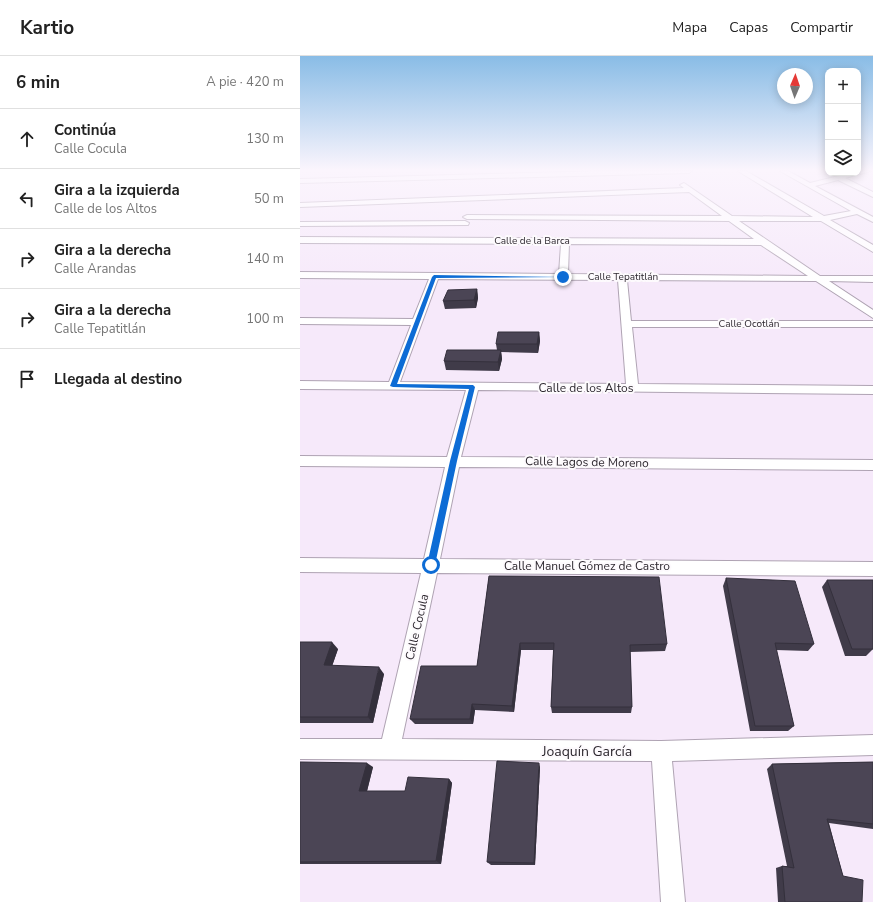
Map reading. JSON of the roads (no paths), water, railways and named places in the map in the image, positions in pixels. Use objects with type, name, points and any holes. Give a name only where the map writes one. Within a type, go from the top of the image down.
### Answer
[{"type":"street","points":[[455,210],[732,219],[823,219],[856,212]]},
{"type":"street","points":[[300,224],[474,210]]},
{"type":"street","points":[[720,210],[763,242],[873,315]]},
{"type":"street","points":[[808,210],[873,249]]},
{"type":"street","points":[[853,210],[873,220]]},
{"type":"street","points":[[459,241],[469,211]]},
{"type":"street","points":[[563,277],[565,241]]},
{"type":"street","name":"Calle de la Barca","points":[[301,242],[763,242]]},
{"type":"street","name":"Calle Tepatitlán","points":[[300,275],[873,279]]},
{"type":"street","points":[[393,386],[434,277]]},
{"type":"street","points":[[622,278],[632,388]]},
{"type":"street","points":[[300,321],[416,322]]},
{"type":"street","name":"Calle Ocotlán","points":[[626,324],[873,324]]},
{"type":"street","name":"Calle de los Altos","points":[[300,385],[873,390]]},
{"type":"street","name":"Calle Cocula","points":[[390,750],[454,461],[473,387]]},
{"type":"street","name":"Calle Lagos de Moreno","points":[[300,461],[873,465]]},
{"type":"street","name":"Calle Manuel Gómez de Castro","points":[[300,565],[873,568]]},
{"type":"street","name":"Joaquín García","points":[[300,749],[661,751],[873,745]]},
{"type":"street","points":[[661,751],[673,902]]}]
